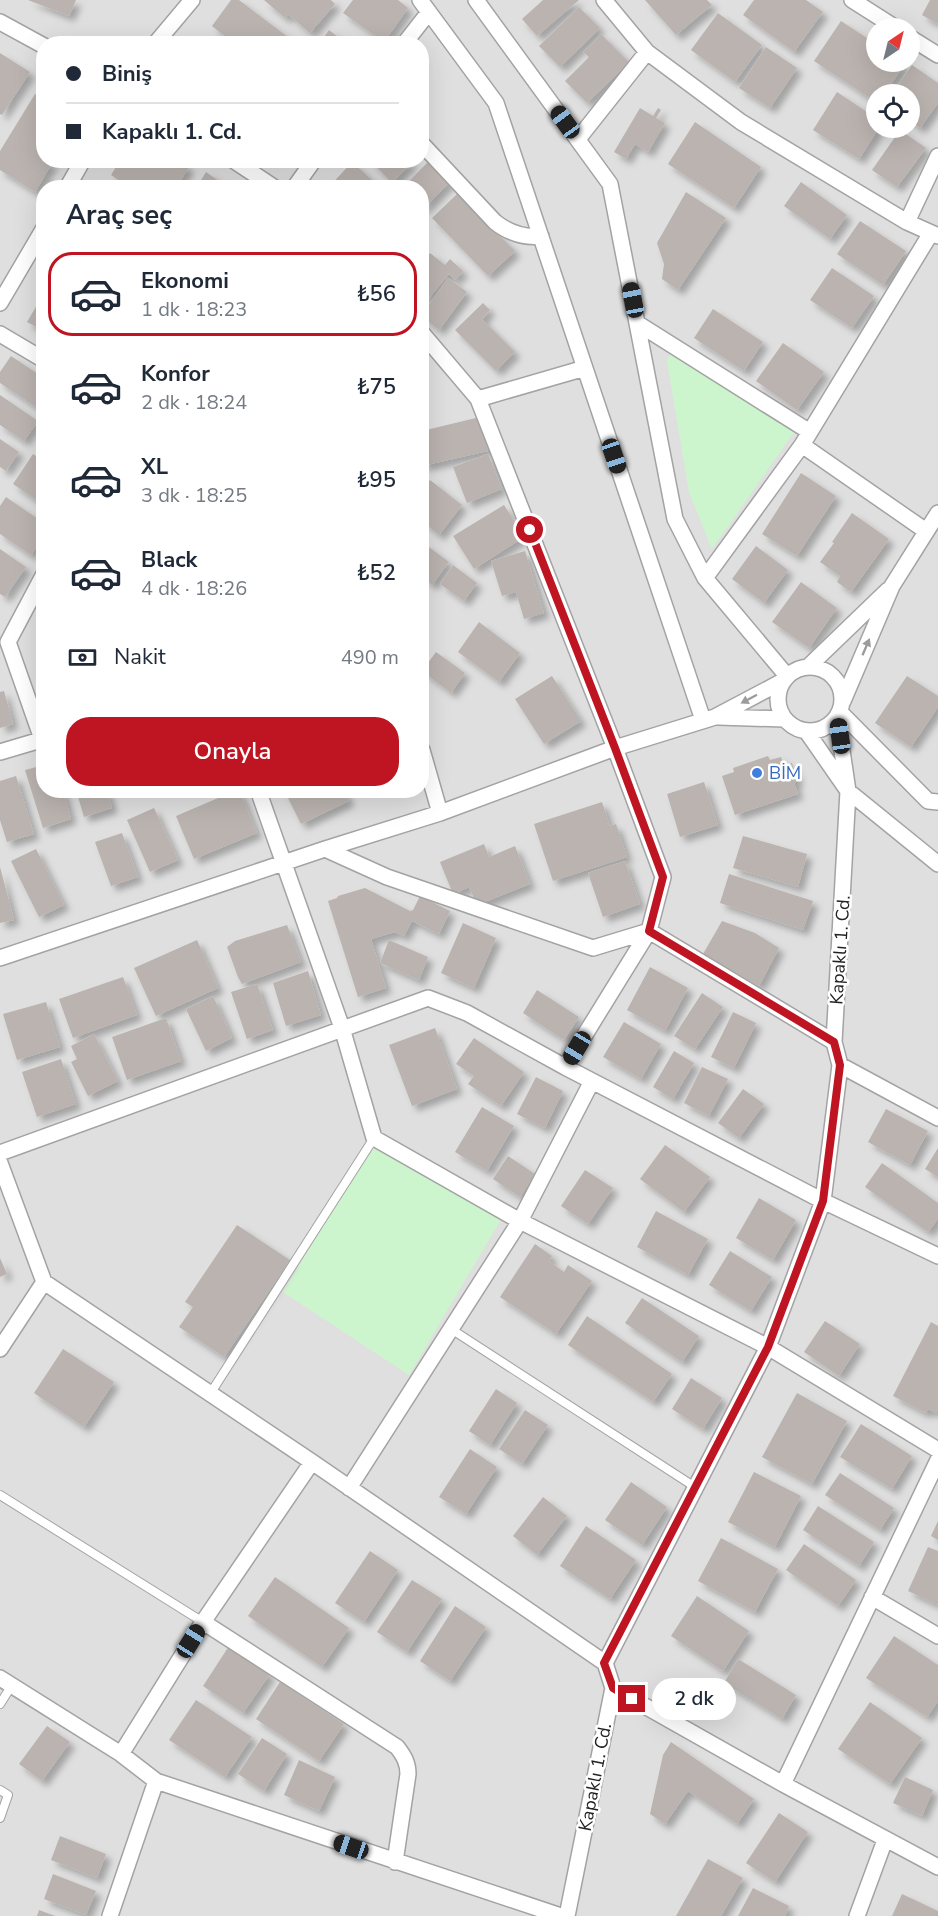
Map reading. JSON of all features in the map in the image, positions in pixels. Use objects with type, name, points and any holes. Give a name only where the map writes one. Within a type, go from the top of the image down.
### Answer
[{"type":"street","points":[[161,36],[192,0]]},
{"type":"street","points":[[476,0],[610,184],[675,519],[705,578],[785,679]]},
{"type":"street","points":[[604,0],[647,52],[741,122],[907,222],[934,235],[806,438],[705,578]]},
{"type":"street","points":[[852,0],[880,18]]},
{"type":"street","points":[[408,36],[424,6],[496,103],[585,368],[709,718]]},
{"type":"street","points":[[0,22],[36,42]]},
{"type":"street","points":[[920,44],[938,55]]},
{"type":"street","points":[[578,139],[647,52]]},
{"type":"street","points":[[429,151],[504,229],[522,236],[541,236]]},
{"type":"street","points":[[907,222],[938,156]]},
{"type":"street","points":[[245,168],[263,180]]},
{"type":"street","points":[[0,303],[36,242]]},
{"type":"street","points":[[637,323],[806,438],[926,531]]},
{"type":"street","points":[[0,334],[36,355]]},
{"type":"street","points":[[429,345],[478,399],[663,877],[649,931],[565,1067]]},
{"type":"street","points":[[478,399],[585,368]]},
{"type":"street","points":[[785,679],[778,693],[778,707],[784,719],[794,728],[807,732],[820,731],[832,724],[892,586],[938,513]]},
{"type":"street","points":[[808,667],[892,586]]},
{"type":"street","points":[[36,589],[8,642],[36,720]]},
{"type":"street","points":[[0,958],[325,849],[440,813],[615,748],[709,718],[785,679],[799,669],[808,667],[822,669],[833,676],[841,687],[840,710],[928,801],[938,802]]},
{"type":"street","name":"Kapaklı 1. Cd.","points":[[604,1663],[768,1347],[823,1201],[840,1065],[834,1042],[848,791],[840,710]]},
{"type":"street","points":[[709,718],[784,719]]},
{"type":"street","points":[[807,732],[848,791],[938,864]]},
{"type":"street","points":[[0,752],[36,741]]},
{"type":"street","points":[[429,774],[440,813]]},
{"type":"street","points":[[261,798],[342,1028],[374,1138],[520,1221],[768,1347],[938,1450]]},
{"type":"street","points":[[325,849],[387,877],[593,948],[649,931],[834,1042]]},
{"type":"street","points":[[0,1153],[428,998],[467,1013],[565,1067],[823,1201],[938,1256]]},
{"type":"street","points":[[840,1065],[938,1118]]},
{"type":"street","points":[[349,1488],[520,1221],[592,1081]]},
{"type":"street","points":[[0,1163],[44,1282],[312,1462],[604,1663],[613,1688],[938,1868]]},
{"type":"street","points":[[0,1349],[44,1282]]},
{"type":"street","points":[[783,1784],[938,1460]]},
{"type":"street","points":[[121,1754],[203,1622],[312,1462]]},
{"type":"street","points":[[872,1597],[938,1636]]},
{"type":"street","points":[[203,1622],[397,1748],[404,1756],[408,1774],[395,1862]]},
{"type":"street","points":[[6,1682],[121,1754],[156,1781],[561,1916]]},
{"type":"street","name":"Kapaklı 1. Cd.","points":[[567,1916],[613,1688]]},
{"type":"street","points":[[110,1916],[156,1781]]},
{"type":"street","points":[[857,1916],[885,1840]]},
{"type":"lane","points":[[210,1394],[374,1138]]},
{"type":"lane","points":[[451,1329],[695,1487]]},
{"type":"lane","points":[[0,1495],[203,1622]]},
{"type":"lane","points":[[0,1704],[6,1682]]},
{"type":"lane","points":[[0,1790],[8,1796],[0,1818]]},
{"type":"shaded area","points":[[0,0],[938,0],[938,1916],[0,1916]]},
{"type":"green space","points":[[671,353],[682,355],[794,432],[712,549],[689,492],[667,361]]},
{"type":"green space","points":[[371,1147],[503,1216],[409,1375],[283,1292]]},
{"type":"building","points":[[28,0],[76,0],[69,16]]},
{"type":"building","points":[[231,0],[239,0],[286,36],[225,36],[212,26]]},
{"type":"building","points":[[264,0],[331,0],[335,4],[310,33],[288,14],[285,18]]},
{"type":"building","points":[[353,0],[398,0],[408,8],[388,36],[376,36],[343,13]]},
{"type":"building","points":[[543,0],[579,0],[537,36],[522,19]]},
{"type":"building","points":[[645,0],[707,0],[712,5],[676,35]]},
{"type":"building","points":[[754,0],[806,0],[823,12],[794,52],[743,15]]},
{"type":"building","points":[[930,0],[938,0],[938,24],[922,15]]},
{"type":"building","points":[[579,7],[600,28],[560,67],[539,46]]},
{"type":"building","points":[[718,13],[762,45],[735,82],[691,50]]},
{"type":"building","points":[[841,21],[866,37],[866,72],[899,72],[891,84],[866,84],[866,95],[814,61]]},
{"type":"building","points":[[329,30],[337,36],[325,36]]},
{"type":"building","points":[[601,34],[629,62],[587,103],[565,81],[589,57],[583,52]]},
{"type":"building","points":[[766,47],[797,68],[770,108],[739,88]]},
{"type":"building","points":[[0,53],[30,72],[2,115],[0,114]]},
{"type":"building","points":[[920,71],[938,83],[938,103],[920,128],[920,84],[899,84],[907,72]]},
{"type":"building","points":[[837,92],[866,111],[866,138],[873,138],[859,159],[813,130]]},
{"type":"building","points":[[35,94],[36,168],[49,168],[42,180],[36,180],[35,192],[0,170],[0,151]]},
{"type":"building","points":[[640,108],[653,116],[658,108],[661,110],[656,118],[665,123],[648,152],[635,144],[626,159],[614,152]]},
{"type":"building","points":[[695,122],[761,167],[734,208],[668,164]]},
{"type":"building","points":[[894,138],[912,138],[926,148],[897,187],[872,170]]},
{"type":"building","points":[[429,161],[450,182],[429,203],[429,180],[410,180],[422,168],[429,168]]},
{"type":"building","points":[[115,168],[188,168],[181,180],[118,180],[111,175]]},
{"type":"building","points":[[346,168],[359,168],[372,180],[335,180]]},
{"type":"building","points":[[378,168],[406,168],[395,180],[389,180]]},
{"type":"building","points":[[206,172],[218,180],[201,180]]},
{"type":"building","points":[[801,182],[847,215],[830,239],[784,206]]},
{"type":"building","points":[[686,192],[726,218],[678,290],[662,279],[664,264],[657,243]]},
{"type":"building","points":[[458,193],[515,251],[488,276],[432,218]]},
{"type":"building","points":[[860,221],[906,251],[883,285],[837,254]]},
{"type":"building","points":[[429,254],[445,265],[450,259],[463,271],[455,280],[449,274],[429,298]]},
{"type":"building","points":[[832,268],[874,296],[852,328],[810,300]]},
{"type":"building","points":[[448,278],[467,292],[439,330],[429,322],[429,305]]},
{"type":"building","points":[[483,303],[490,310],[482,319],[515,352],[496,371],[455,330]]},
{"type":"building","points":[[36,307],[36,327],[27,322]]},
{"type":"building","points":[[713,309],[763,342],[744,371],[694,338]]},
{"type":"building","points":[[783,343],[824,372],[797,410],[756,381]]},
{"type":"building","points":[[11,356],[36,373],[36,407],[0,383],[0,372]]},
{"type":"building","points":[[0,395],[36,420],[36,424],[24,441],[0,425]]},
{"type":"building","points":[[480,417],[488,451],[429,464],[429,429]]},
{"type":"building","points":[[0,439],[19,452],[6,471],[0,467]]},
{"type":"building","points":[[33,454],[36,456],[36,500],[13,484]]},
{"type":"building","points":[[488,454],[502,489],[467,503],[453,467]]},
{"type":"building","points":[[801,473],[836,496],[797,556],[762,534]]},
{"type":"building","points":[[429,481],[462,505],[439,535],[429,527]]},
{"type":"building","points":[[6,497],[36,518],[36,548],[31,555],[0,534],[0,506]]},
{"type":"building","points":[[504,505],[524,537],[474,569],[453,536]]},
{"type":"building","points":[[852,513],[889,539],[851,592],[837,582],[840,576],[820,562]]},
{"type":"building","points":[[756,546],[788,570],[764,603],[732,579]]},
{"type":"building","points":[[429,547],[449,562],[432,585],[429,583]]},
{"type":"building","points":[[0,549],[26,567],[5,597],[0,594]]},
{"type":"building","points":[[525,551],[544,613],[524,619],[516,592],[502,596],[491,561]]},
{"type":"building","points":[[453,565],[477,583],[464,601],[440,584]]},
{"type":"building","points":[[801,582],[837,608],[809,648],[772,622]]},
{"type":"building","points":[[479,622],[520,653],[499,682],[458,652]]},
{"type":"building","points":[[436,652],[465,673],[451,693],[429,676],[429,662]]},
{"type":"building","points":[[552,676],[581,721],[544,744],[515,699]]},
{"type":"building","points":[[907,676],[938,696],[938,707],[911,747],[875,723]]},
{"type":"building","points":[[4,691],[13,724],[0,728],[0,692]]},
{"type":"building","points":[[768,756],[770,760],[781,757],[784,765],[792,763],[798,781],[794,783],[798,794],[735,815],[722,776],[734,772],[733,768]]},
{"type":"building","points":[[36,767],[36,798],[65,798],[71,819],[43,828],[25,770]]},
{"type":"building","points":[[16,776],[34,834],[7,842],[0,820],[0,781]]},
{"type":"building","points":[[704,782],[718,825],[680,837],[667,794]]},
{"type":"building","points":[[78,798],[109,798],[112,808],[84,817]]},
{"type":"building","points":[[218,798],[242,798],[257,833],[194,859],[176,816]]},
{"type":"building","points":[[288,798],[348,798],[349,801],[301,824]]},
{"type":"building","points":[[602,802],[610,826],[616,824],[627,857],[553,881],[534,824]]},
{"type":"building","points":[[154,808],[178,860],[150,872],[127,820]]},
{"type":"building","points":[[122,833],[138,877],[111,886],[95,842]]},
{"type":"building","points":[[743,836],[807,854],[798,887],[733,868]]},
{"type":"building","points":[[484,844],[489,857],[515,846],[530,884],[477,905],[469,887],[453,894],[440,862]]},
{"type":"building","points":[[36,849],[64,905],[39,917],[11,861]]},
{"type":"building","points":[[625,861],[640,904],[603,917],[588,873]]},
{"type":"building","points":[[0,867],[14,920],[0,923]]},
{"type":"building","points":[[729,874],[813,901],[803,930],[720,903]]},
{"type":"building","points":[[365,888],[410,911],[413,910],[420,896],[450,911],[439,934],[412,921],[404,936],[395,932],[371,939],[386,988],[358,997],[328,901]]},
{"type":"building","points":[[722,921],[755,933],[779,948],[759,986],[703,954]]},
{"type":"building","points":[[463,923],[496,938],[474,988],[441,973]]},
{"type":"building","points":[[287,925],[301,962],[242,984],[227,947],[235,941]]},
{"type":"building","points":[[197,940],[218,988],[156,1016],[134,968]]},
{"type":"building","points":[[389,940],[428,957],[419,980],[380,963]]},
{"type":"building","points":[[650,967],[688,988],[665,1031],[627,1010]]},
{"type":"building","points":[[308,971],[321,1015],[286,1026],[273,983]]},
{"type":"building","points":[[123,977],[137,1015],[73,1038],[59,999]]},
{"type":"building","points":[[257,984],[273,1030],[247,1039],[231,992]]},
{"type":"building","points":[[537,990],[579,1017],[564,1040],[523,1013]]},
{"type":"building","points":[[702,993],[723,1007],[695,1049],[674,1036]]},
{"type":"building","points":[[213,996],[232,1038],[206,1051],[186,1009]]},
{"type":"building","points":[[46,1002],[60,1047],[17,1060],[3,1014]]},
{"type":"building","points":[[733,1012],[756,1023],[734,1068],[711,1057]]},
{"type":"building","points":[[166,1018],[181,1061],[127,1080],[112,1037]]},
{"type":"building","points":[[624,1022],[661,1044],[641,1079],[603,1057]]},
{"type":"building","points":[[435,1028],[457,1089],[412,1106],[389,1045]]},
{"type":"building","points":[[94,1034],[118,1081],[88,1096],[71,1062],[77,1059],[71,1046]]},
{"type":"building","points":[[474,1038],[524,1072],[501,1106],[468,1084],[474,1076],[456,1064]]},
{"type":"building","points":[[674,1051],[694,1063],[673,1099],[653,1087]]},
{"type":"building","points":[[61,1059],[76,1104],[37,1117],[22,1072]]},
{"type":"building","points":[[702,1067],[728,1079],[709,1116],[684,1103]]},
{"type":"building","points":[[536,1077],[563,1091],[545,1128],[517,1114]]},
{"type":"building","points":[[743,1089],[764,1104],[739,1138],[718,1123]]},
{"type":"building","points":[[482,1107],[514,1126],[487,1171],[455,1152]]},
{"type":"building","points":[[886,1109],[928,1131],[910,1165],[868,1142]]},
{"type":"building","points":[[665,1145],[710,1177],[684,1212],[640,1179]]},
{"type":"building","points":[[938,1148],[938,1177],[925,1169]]},
{"type":"building","points":[[508,1156],[535,1174],[520,1197],[493,1179]]},
{"type":"building","points":[[882,1163],[938,1203],[938,1219],[928,1232],[865,1187]]},
{"type":"building","points":[[585,1170],[613,1188],[588,1224],[561,1206]]},
{"type":"building","points":[[759,1198],[796,1220],[773,1260],[736,1238]]},
{"type":"building","points":[[656,1211],[708,1239],[688,1275],[637,1247]]},
{"type":"building","points":[[237,1225],[290,1260],[224,1357],[179,1327],[193,1307],[185,1302]]},
{"type":"building","points":[[535,1244],[552,1256],[549,1261],[564,1272],[568,1265],[592,1281],[556,1334],[500,1297]]},
{"type":"building","points":[[730,1251],[772,1277],[751,1311],[709,1285]]},
{"type":"building","points":[[0,1258],[7,1274],[0,1277]]},
{"type":"building","points":[[642,1298],[699,1336],[682,1362],[625,1323]]},
{"type":"building","points":[[587,1316],[672,1374],[653,1402],[568,1345]]},
{"type":"building","points":[[825,1321],[860,1344],[839,1376],[804,1352]]},
{"type":"building","points":[[931,1322],[938,1326],[938,1408],[936,1413],[928,1409],[926,1413],[893,1396]]},
{"type":"building","points":[[63,1349],[114,1382],[84,1427],[34,1393]]},
{"type":"building","points":[[691,1378],[722,1398],[703,1429],[672,1409]]},
{"type":"building","points":[[496,1389],[517,1403],[490,1445],[469,1431]]},
{"type":"building","points":[[797,1393],[847,1421],[812,1484],[762,1457]]},
{"type":"building","points":[[525,1410],[548,1425],[522,1464],[499,1449]]},
{"type":"building","points":[[861,1424],[912,1456],[892,1489],[840,1457]]},
{"type":"building","points":[[470,1449],[497,1467],[466,1514],[439,1497]]},
{"type":"building","points":[[754,1472],[801,1496],[775,1547],[728,1522]]},
{"type":"building","points":[[840,1473],[894,1508],[880,1530],[825,1495]]},
{"type":"building","points":[[631,1482],[667,1507],[642,1545],[605,1520]]},
{"type":"building","points":[[543,1497],[567,1516],[537,1555],[513,1536]]},
{"type":"building","points":[[818,1506],[874,1542],[859,1566],[803,1530]]},
{"type":"building","points":[[938,1521],[938,1540],[931,1536]]},
{"type":"building","points":[[586,1526],[636,1560],[610,1599],[560,1566]]},
{"type":"building","points":[[721,1538],[778,1569],[755,1612],[698,1581]]},
{"type":"building","points":[[804,1544],[856,1580],[838,1606],[786,1570]]},
{"type":"building","points":[[928,1547],[938,1551],[938,1605],[908,1591]]},
{"type":"building","points":[[370,1551],[398,1570],[364,1622],[335,1603]]},
{"type":"building","points":[[275,1577],[349,1628],[322,1667],[248,1616]]},
{"type":"building","points":[[412,1580],[442,1599],[407,1652],[377,1632]]},
{"type":"building","points":[[697,1596],[749,1631],[723,1671],[671,1636]]},
{"type":"building","points":[[455,1606],[486,1627],[450,1681],[420,1661]]},
{"type":"building","points":[[894,1636],[938,1665],[938,1701],[927,1717],[866,1678]]},
{"type":"building","points":[[229,1646],[270,1674],[243,1713],[203,1686]]},
{"type":"building","points":[[738,1659],[796,1695],[782,1719],[724,1683]]},
{"type":"building","points":[[280,1682],[344,1724],[319,1761],[256,1719]]},
{"type":"building","points":[[196,1700],[252,1737],[225,1777],[169,1740]]},
{"type":"building","points":[[870,1702],[922,1738],[890,1784],[838,1749]]},
{"type":"building","points":[[47,1726],[70,1742],[42,1781],[19,1764]]},
{"type":"building","points":[[262,1738],[287,1754],[264,1791],[238,1774]]},
{"type":"building","points":[[671,1742],[754,1799],[737,1824],[688,1791],[665,1824],[650,1814],[663,1755]]},
{"type":"building","points":[[299,1760],[335,1777],[319,1811],[284,1795]]},
{"type":"building","points":[[905,1777],[933,1790],[922,1816],[893,1803]]},
{"type":"building","points":[[779,1813],[808,1832],[775,1882],[746,1863]]},
{"type":"building","points":[[60,1836],[106,1854],[97,1878],[51,1860]]},
{"type":"building","points":[[708,1859],[743,1878],[721,1916],[676,1916]]},
{"type":"building","points":[[53,1874],[96,1891],[86,1915],[44,1899]]},
{"type":"building","points":[[753,1888],[789,1906],[785,1916],[738,1916]]},
{"type":"building","points":[[902,1894],[938,1911],[938,1916],[892,1916]]},
{"type":"building","points":[[39,1910],[55,1916],[37,1916]]},
{"type":"place","name":"BİM","points":[[757,773]]},
{"type":"route","points":[[530,530],[663,877],[649,931],[834,1042],[840,1065],[823,1201],[768,1347],[604,1663],[613,1688],[632,1699]]}]
